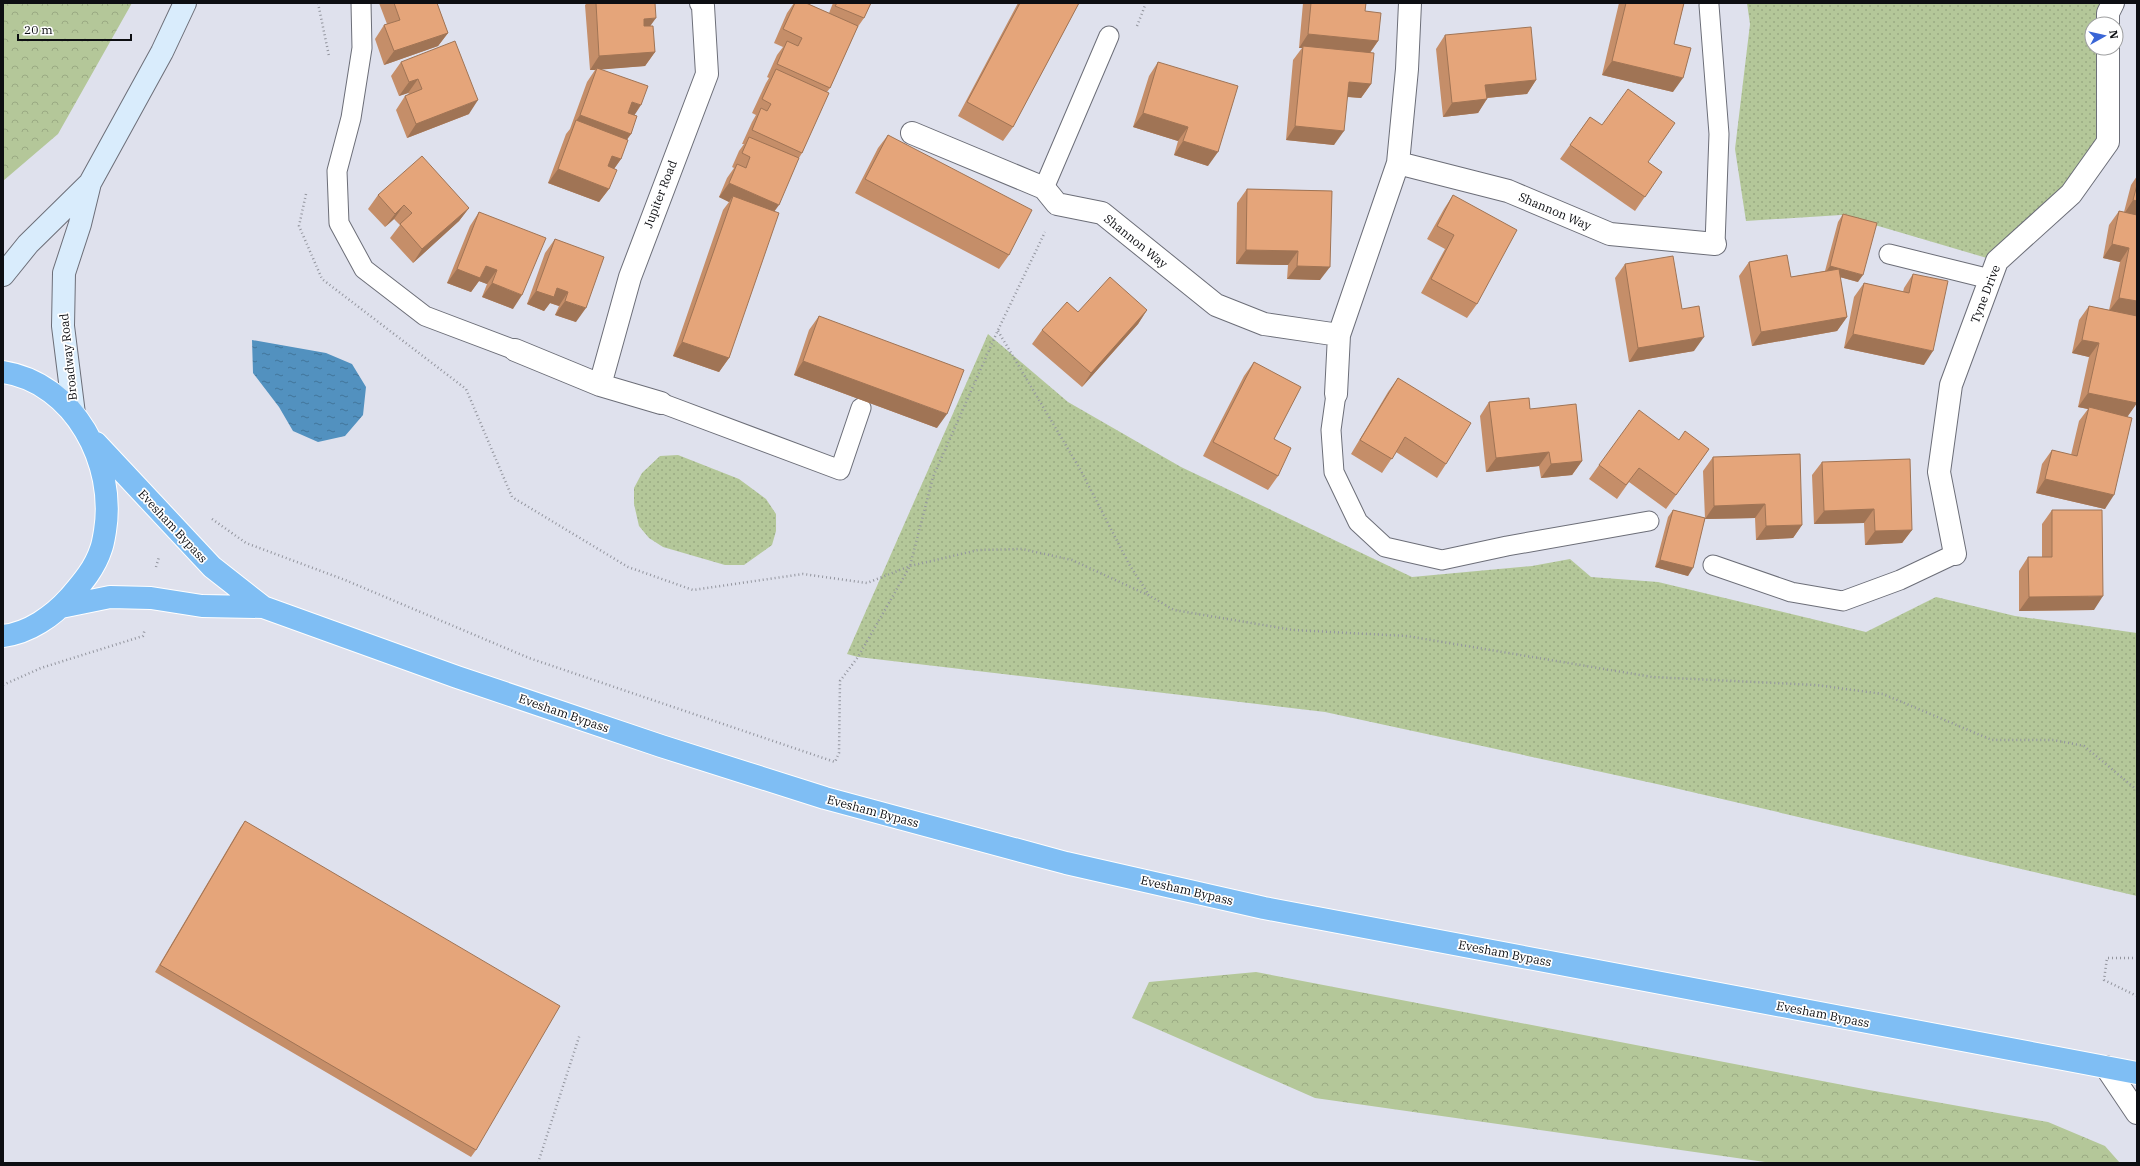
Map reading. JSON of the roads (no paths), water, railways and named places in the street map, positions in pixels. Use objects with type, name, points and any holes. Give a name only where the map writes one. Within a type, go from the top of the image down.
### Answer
[{"type":"highway","points":[[3,372],[14,373],[45,388],[74,414],[90,437],[106,487],[106,526],[102,549],[86,578],[61,608],[37,624],[7,637]]},
{"type":"highway","name":"Evesham Bypass","points":[[90,437],[212,567],[263,607],[464,680],[818,796],[1066,863],[1264,908],[2137,1073]]},
{"type":"highway","name":"Evesham Bypass","points":[[61,608],[110,597],[151,598],[202,606],[263,607]]},
{"type":"street","name":"Broadway Road","points":[[74,414],[63,326],[64,273],[80,224],[90,183],[162,52],[185,3]]},
{"type":"street","name":"Jupiter Road","points":[[600,385],[630,277],[707,74],[704,6],[701,3]]},
{"type":"street","points":[[1336,394],[1339,335],[1398,163],[1407,69],[1410,3]]},
{"type":"street","points":[[2108,16],[2113,3]]},
{"type":"street","name":"Tyne Drive","points":[[1955,554],[1939,472],[1951,385],[1997,261],[2071,194],[2108,142],[2108,56]]},
{"type":"street","name":"Shannon Way","points":[[912,133],[1051,196],[1102,213],[1216,305],[1264,324],[1339,335]]},
{"type":"street","name":"Shannon Way","points":[[1398,163],[1508,191],[1610,234],[1715,244]]},
{"type":"street","name":"Broadway Road","points":[[3,275],[28,244],[90,183]]},
{"type":"street","points":[[515,350],[600,385],[661,404]]},
{"type":"street","points":[[2106,1067],[2137,1113]]},
{"type":"lane","points":[[361,3],[362,48],[352,118],[337,171],[339,223],[364,269],[425,316],[515,350]]},
{"type":"lane","points":[[1709,5],[1719,134],[1715,244]]},
{"type":"lane","points":[[1051,196],[1109,36]]},
{"type":"lane","points":[[1889,254],[1990,279]]},
{"type":"lane","points":[[1336,394],[1331,430],[1334,472],[1358,522],[1385,547],[1442,560],[1507,546],[1649,521]]},
{"type":"lane","points":[[661,404],[840,470],[861,408]]},
{"type":"lane","points":[[1713,565],[1791,592],[1844,601],[1900,580],[1955,554]]},
{"type":"water","points":[[252,340],[326,353],[352,364],[366,387],[363,415],[345,436],[318,442],[293,431],[279,407],[253,373]]}]
